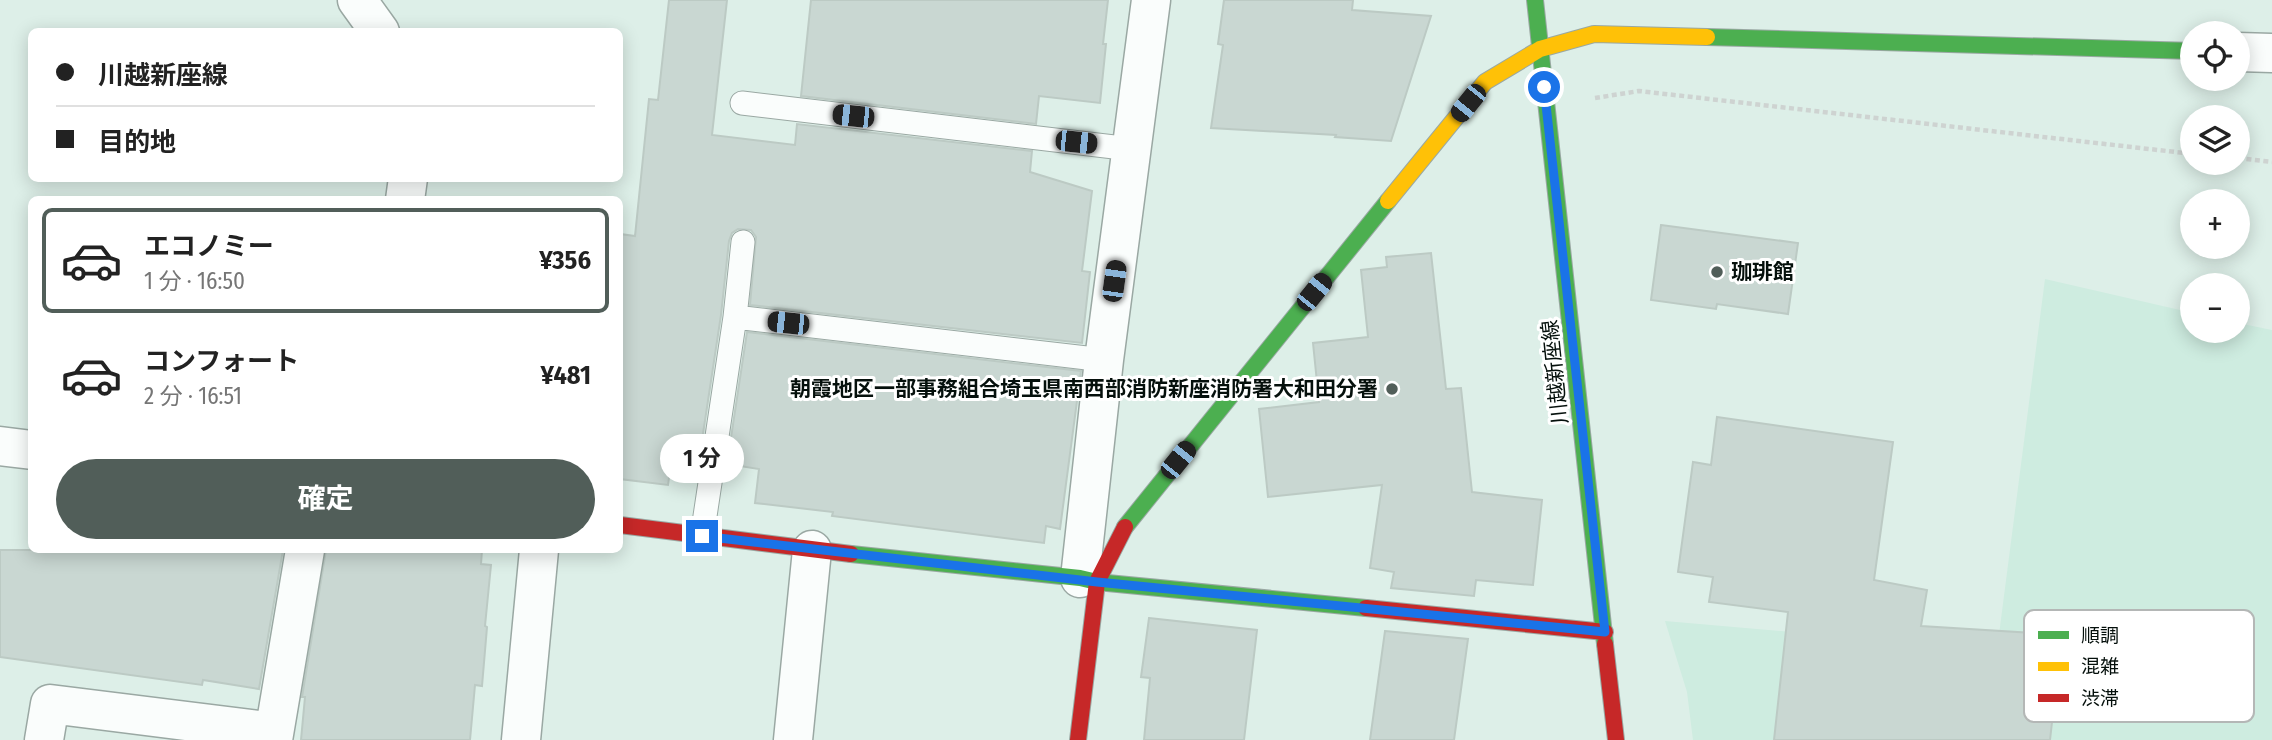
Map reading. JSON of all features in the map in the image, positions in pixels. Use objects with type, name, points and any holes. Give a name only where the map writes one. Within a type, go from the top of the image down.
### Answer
[{"type":"street","points":[[357,0],[377,28]]},
{"type":"street","points":[[1078,740],[1104,360],[1151,0]]},
{"type":"street","name":"川越新座線","points":[[1535,0],[1616,740]]},
{"type":"street","points":[[1088,580],[1127,523],[1485,82],[1540,49],[1594,34],[2180,51]]},
{"type":"street","points":[[2250,52],[2272,53]]},
{"type":"street","points":[[0,446],[28,450]]},
{"type":"street","points":[[623,525],[812,550],[1088,580],[1605,632]]},
{"type":"street","points":[[793,740],[812,550]]},
{"type":"street","points":[[44,740],[50,704],[274,736],[304,553]]},
{"type":"street","points":[[521,740],[539,553]]},
{"type":"lane","points":[[742,103],[1131,149]]},
{"type":"lane","points":[[702,536],[735,317],[743,242]]},
{"type":"lane","points":[[735,317],[1104,360]]},
{"type":"path","points":[[1546,107],[1639,91],[2180,153]]},
{"type":"path","points":[[2250,159],[2272,162]]},
{"type":"shaded area","points":[[2045,279],[2180,310],[2180,343],[2250,343],[2250,325],[2272,330],[2272,740],[1693,740],[1687,692],[1665,621],[1997,650]]},
{"type":"building","points":[[669,0],[727,0],[712,135],[795,145],[797,124],[1032,151],[1030,172],[1092,191],[1082,271],[1090,272],[1082,343],[750,305],[756,237],[751,230],[738,229],[732,233],[729,241],[721,315],[699,460],[672,456],[668,485],[623,479],[623,234],[635,236],[649,99],[658,100]]},
{"type":"building","points":[[811,0],[1108,0],[1100,103],[1039,96],[1036,124],[801,96]]},
{"type":"building","points":[[1224,0],[1353,0],[1352,10],[1431,16],[1391,141],[1211,128],[1223,45],[1218,44]]},
{"type":"building","points":[[1661,225],[1798,243],[1788,314],[1717,304],[1716,309],[1651,300]]},
{"type":"building","points":[[1431,253],[1446,389],[1461,388],[1472,492],[1542,500],[1533,585],[1476,580],[1474,596],[1391,588],[1394,572],[1370,568],[1382,485],[1268,497],[1259,409],[1319,402],[1313,343],[1368,337],[1361,270],[1387,267],[1386,257]]},
{"type":"building","points":[[747,332],[1081,371],[1060,529],[1046,526],[1044,543],[832,516],[833,512],[755,503],[759,469],[727,464]]},
{"type":"building","points":[[1717,417],[1893,442],[1874,580],[1927,590],[1921,626],[2024,632],[2024,722],[2052,722],[2050,740],[1774,740],[1788,612],[1709,602],[1713,577],[1678,572],[1693,462],[1711,465]]},
{"type":"building","points":[[0,550],[28,550],[28,553],[282,553],[259,689],[203,680],[202,685],[0,657]]},
{"type":"building","points":[[326,553],[482,553],[481,564],[491,565],[482,686],[475,685],[470,740],[301,740],[305,697],[302,697]]},
{"type":"building","points":[[1149,618],[1257,630],[1244,740],[1144,740],[1150,678],[1141,677]]},
{"type":"building","points":[[1385,631],[1468,639],[1454,740],[1370,740]]},
{"type":"traffic: fast","points":[[1535,0],[1605,644]]},
{"type":"traffic: fast","points":[[1707,37],[2180,51]]},
{"type":"traffic: fast","points":[[1125,527],[1388,201]]},
{"type":"traffic: fast","points":[[851,554],[1097,582],[1366,608]]},
{"type":"traffic: slow","points":[[1388,201],[1485,82],[1540,49],[1594,34],[1707,37]]},
{"type":"traffic: jam","points":[[623,525],[851,554]]},
{"type":"traffic: jam","points":[[1078,740],[1097,582],[1125,527]]},
{"type":"traffic: jam","points":[[1366,608],[1605,632]]},
{"type":"traffic: jam","points":[[1605,644],[1616,740]]},
{"type":"place","name":"珈琲館","points":[[1717,272]]},
{"type":"place","name":"朝霞地区一部事務組合埼玉県南西部消防新座消防署大和田分署","points":[[1392,389]]},
{"type":"route","points":[[702,536],[1097,582],[1605,632],[1544,87]]}]
